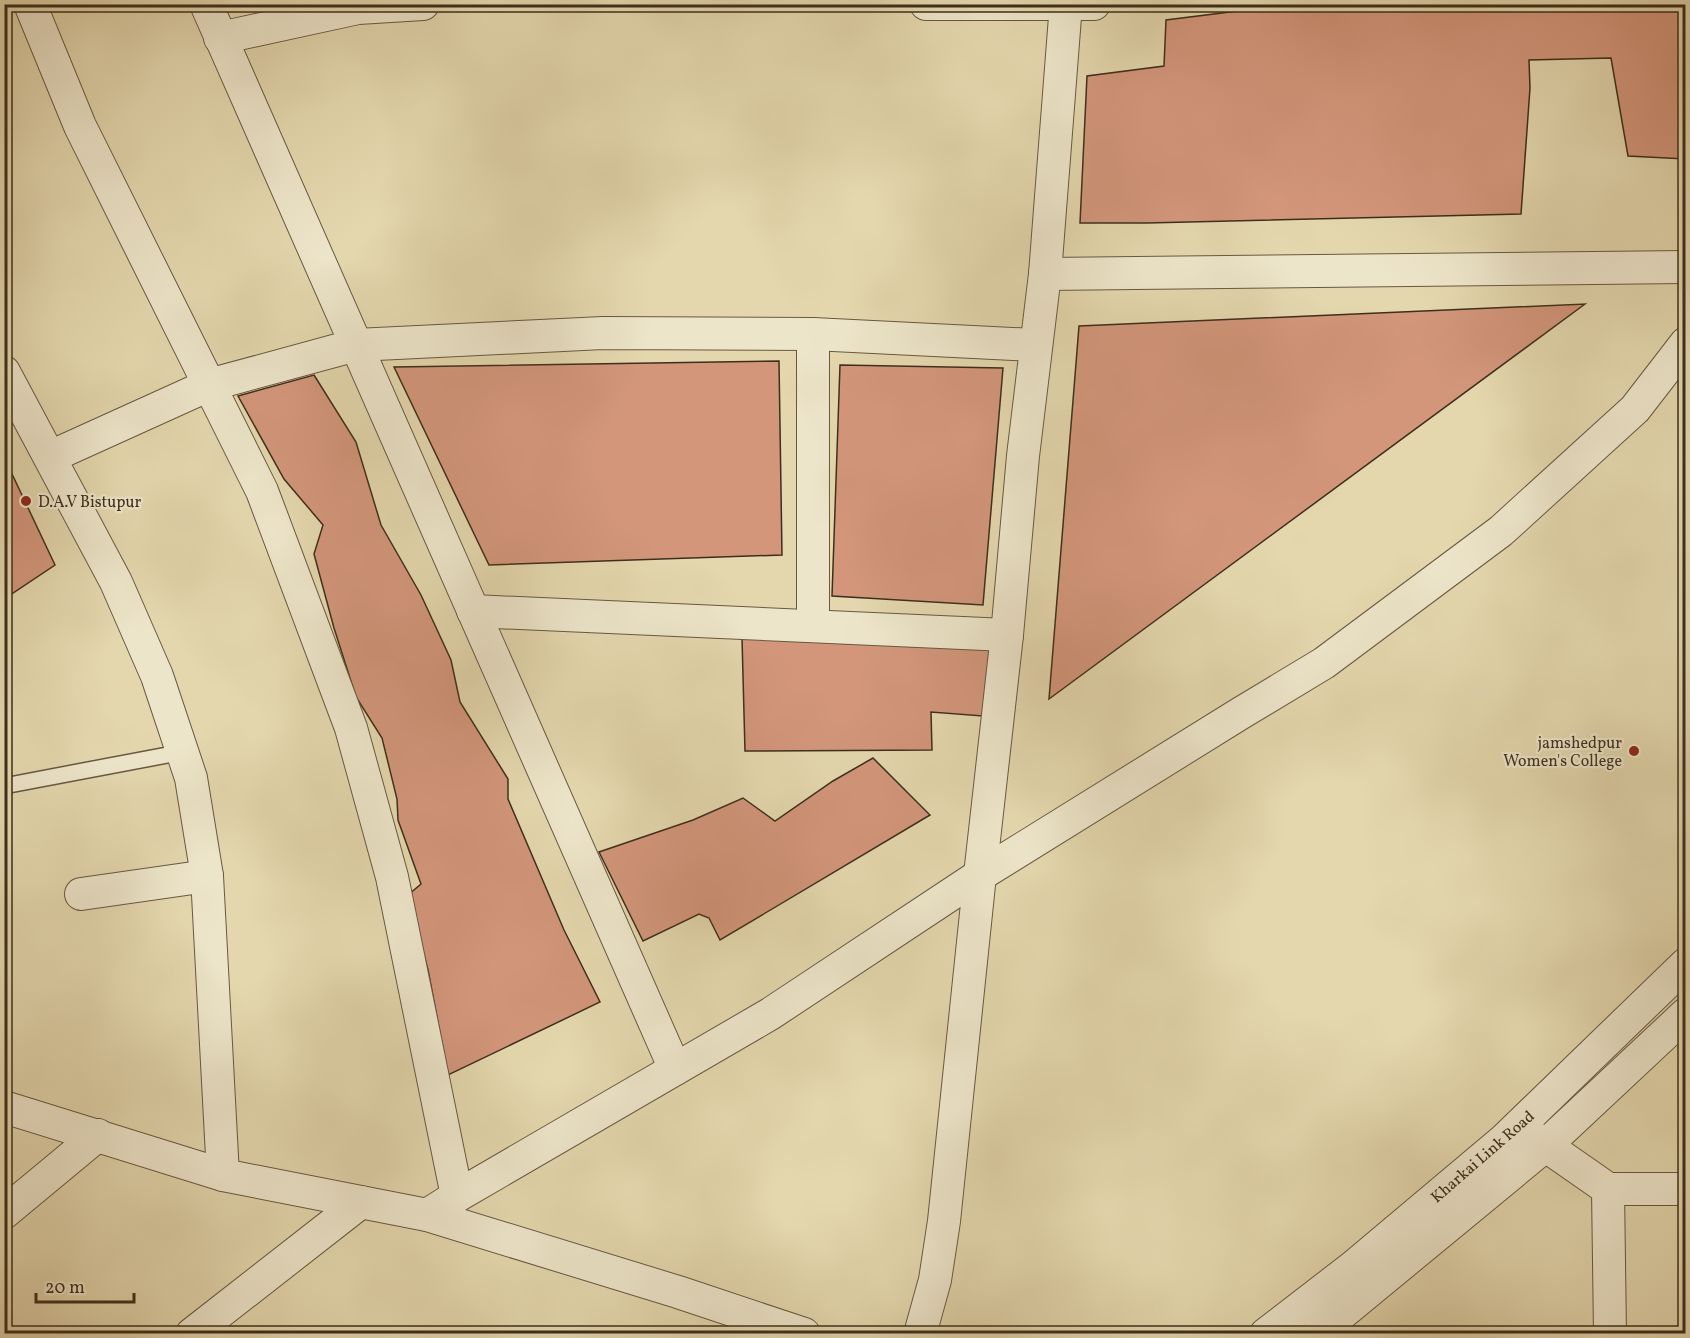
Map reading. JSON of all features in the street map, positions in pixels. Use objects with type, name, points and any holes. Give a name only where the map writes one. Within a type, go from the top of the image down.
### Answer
[{"type":"street","points":[[30,4],[80,126],[262,491],[351,728],[392,877],[457,1196]]},
{"type":"street","points":[[206,4],[675,1069]]},
{"type":"street","points":[[220,38],[358,8],[423,4]]},
{"type":"street","points":[[920,1334],[935,1280],[944,1221],[1007,635],[1035,345],[1075,5],[926,4]]},
{"type":"street","points":[[1045,274],[1686,267]]},
{"type":"street","points":[[50,457],[209,385],[356,345],[603,333],[813,334],[1035,345]]},
{"type":"street","points":[[813,334],[813,626]]},
{"type":"street","points":[[427,1215],[770,1014],[980,875],[1324,663],[1501,531],[1635,409],[1686,343]]},
{"type":"street","points":[[4,372],[116,582],[157,676],[183,752],[190,778],[207,876],[223,1175]]},
{"type":"street","points":[[473,611],[1007,635]]},
{"type":"street","points":[[81,894],[207,876]]},
{"type":"street","name":"Kharkai Link Road","points":[[1266,1334],[1353,1268],[1504,1140],[1686,964]]},
{"type":"street","name":"Kharkai Link Road","points":[[1317,1334],[1545,1146],[1686,1014]]},
{"type":"street","points":[[4,1107],[223,1175],[427,1215],[688,1295],[804,1334]]},
{"type":"street","points":[[1518,1126],[1608,1189],[1686,1189]]},
{"type":"street","points":[[4,1213],[98,1136]]},
{"type":"street","points":[[1608,1189],[1610,1334]]},
{"type":"street","points":[[192,1334],[361,1202]]},
{"type":"lane","points":[[4,786],[183,752]]},
{"type":"building","points":[[1370,4],[1686,4],[1686,159],[1628,156],[1611,58],[1529,60],[1530,88],[1521,214],[1080,223],[1087,76],[1164,66],[1166,20],[1262,8]]},
{"type":"building","points":[[1585,304],[1049,699],[1079,326]]},
{"type":"building","points":[[779,361],[782,555],[489,565],[394,367]]},
{"type":"building","points":[[840,365],[1003,368],[983,605],[832,596]]},
{"type":"building","points":[[314,375],[356,442],[381,525],[421,595],[451,660],[460,702],[508,779],[508,799],[564,930],[600,1002],[448,1075],[428,970],[408,895],[421,884],[398,820],[397,799],[382,738],[356,697],[334,628],[314,554],[323,525],[284,479],[238,396]]},
{"type":"building","points":[[4,457],[55,565],[4,599]]},
{"type":"building","points":[[742,638],[992,647],[983,716],[931,712],[932,750],[745,751]]},
{"type":"building","points":[[873,758],[930,815],[720,940],[709,918],[699,914],[643,941],[599,852],[693,820],[743,798],[775,821],[833,781]]},
{"type":"place","name":"D.A.V Bistupur","points":[[26,501]]},
{"type":"place","name":"jamshedpur Women's College","points":[[1634,751]]}]
